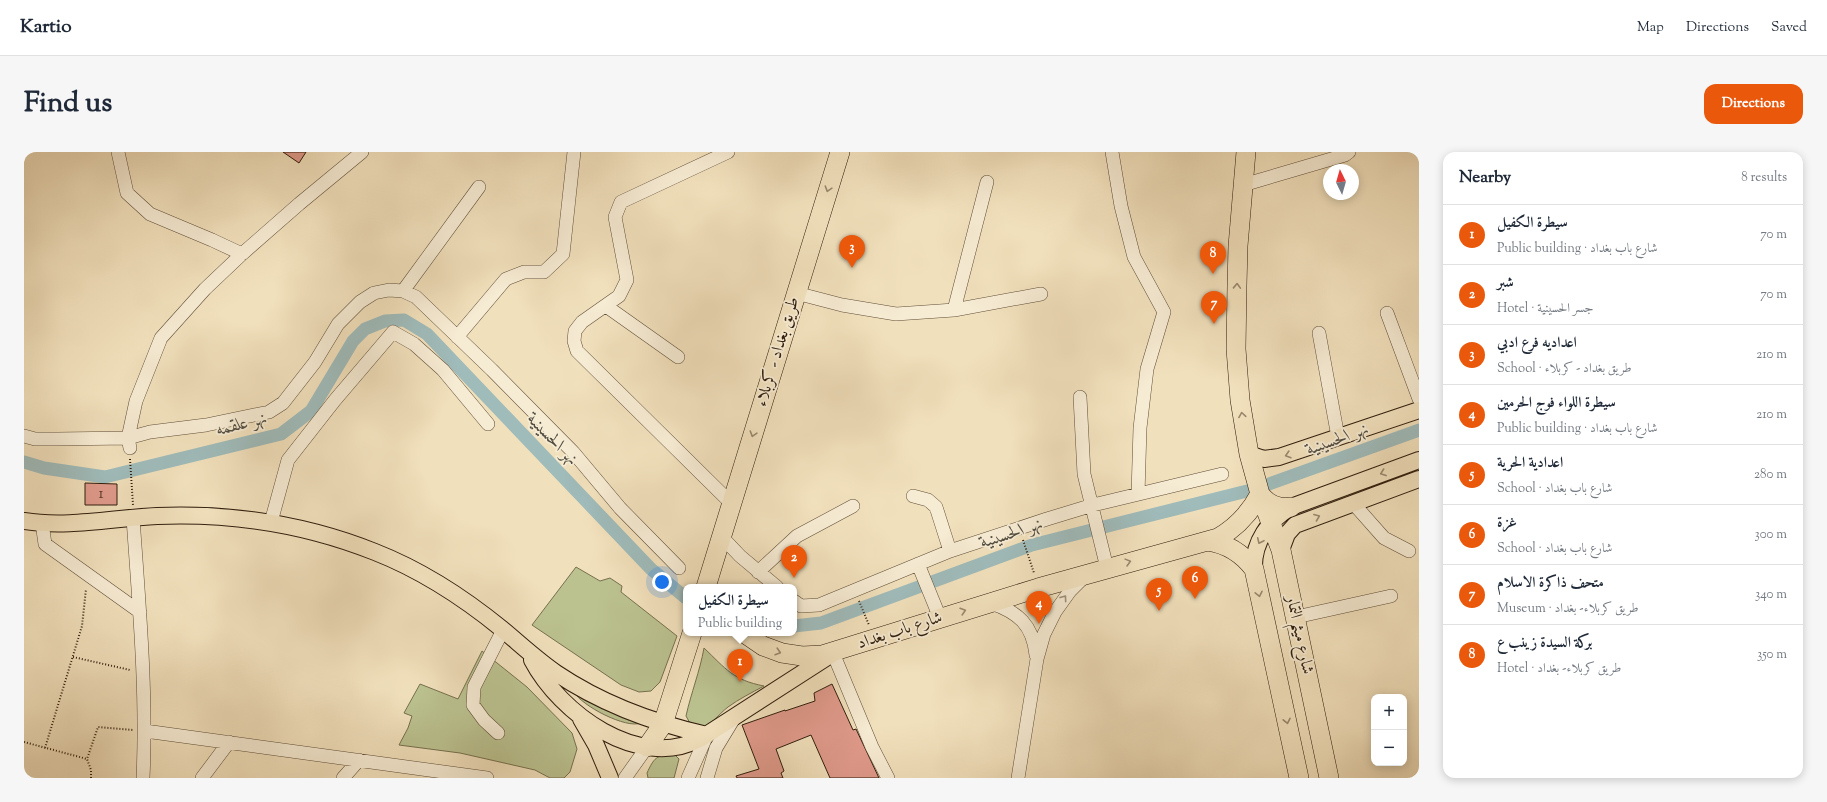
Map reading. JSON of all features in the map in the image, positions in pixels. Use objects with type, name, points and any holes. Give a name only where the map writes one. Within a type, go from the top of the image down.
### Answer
[{"type":"highway","name":"طريق بغداد - كربلاء","points":[[707,584],[840,152]]},
{"type":"highway","points":[[1246,152],[1238,246],[1236,349],[1240,400],[1249,454],[1260,494],[1271,505],[1295,515]]},
{"type":"highway","name":"شارع ميثم التمار","points":[[1260,494],[1281,550],[1329,778]]},
{"type":"highway","name":"شارع باب بغداد","points":[[833,653],[940,618],[1088,574],[1105,560],[1218,538],[1235,527],[1249,512],[1260,494]]},
{"type":"highway","points":[[1208,541],[1220,543],[1230,547],[1247,559],[1254,569]]},
{"type":"highway","points":[[716,556],[718,584]]},
{"type":"highway","name":"شارع ميثم التمار","points":[[1254,569],[1299,778]]},
{"type":"highway","points":[[647,747],[663,724],[691,636]]},
{"type":"highway","points":[[748,636],[763,646],[782,653],[812,656],[833,653]]},
{"type":"main road","points":[[1249,454],[1264,459],[1279,457],[1419,410]]},
{"type":"main road","points":[[1281,550],[1295,515],[1419,460]]},
{"type":"main road","points":[[1254,569],[1256,550],[1271,522],[1295,515],[1353,503],[1419,479]]},
{"type":"main road","points":[[24,521],[42,523],[78,522],[133,518],[203,516],[271,522],[343,540],[411,568],[449,590],[503,630],[530,654],[558,674],[587,691],[617,706],[663,724],[707,735]]},
{"type":"main road","name":"شارع باب بغداد","points":[[577,714],[610,734],[647,747],[662,749],[678,747],[693,743],[707,735],[833,653]]},
{"type":"main road","points":[[530,654],[555,693],[577,714],[596,745],[610,778]]},
{"type":"street","points":[[118,152],[127,193],[150,214],[242,254]]},
{"type":"street","points":[[129,443],[136,401],[161,338],[205,289],[242,254],[362,152]]},
{"type":"street","points":[[457,337],[506,279],[524,272],[544,272],[563,254],[574,152]]},
{"type":"street","points":[[728,152],[621,202],[615,217],[627,280],[619,296],[582,322],[575,331],[574,341],[577,351],[731,503]]},
{"type":"street","points":[[1112,152],[1121,206],[1134,257],[1164,312],[1147,369],[1140,428],[1138,494]]},
{"type":"street","points":[[1243,185],[1346,155],[1348,152]]},
{"type":"street","points":[[954,310],[987,182]]},
{"type":"street","points":[[403,291],[479,187]]},
{"type":"street","points":[[24,436],[35,439],[129,443],[150,432],[206,425],[269,412],[283,403],[315,362],[338,324],[360,302],[374,293],[389,290],[403,291],[416,297],[492,370],[573,452],[620,508],[680,568]]},
{"type":"street","points":[[796,293],[842,305],[896,314],[954,310],[1041,294]]},
{"type":"street","points":[[606,306],[678,357]]},
{"type":"street","points":[[1387,313],[1419,399]]},
{"type":"street","points":[[271,522],[288,460],[335,400],[393,332],[414,344],[443,370],[488,424]]},
{"type":"street","points":[[1319,333],[1338,437]]},
{"type":"street","points":[[1080,397],[1084,474],[1093,505],[1105,560]]},
{"type":"street","points":[[797,602],[802,606],[818,605],[950,551],[1093,505],[1222,474]]},
{"type":"street","points":[[913,496],[928,500],[936,507],[950,551]]},
{"type":"street","points":[[1353,503],[1384,538],[1409,551]]},
{"type":"street","points":[[758,572],[797,536],[853,506]]},
{"type":"street","points":[[133,518],[143,673],[145,731],[142,778]]},
{"type":"street","points":[[42,523],[45,544],[140,612]]},
{"type":"street","points":[[716,556],[758,572],[773,584]]},
{"type":"street","points":[[918,564],[940,618]]},
{"type":"street","points":[[1018,778],[1037,659],[1044,634],[1055,612],[1070,591],[1088,574]]},
{"type":"street","points":[[1296,617],[1391,596]]},
{"type":"street","points":[[991,603],[1006,608],[1019,616],[1029,629],[1035,643],[1037,659]]},
{"type":"street","points":[[498,733],[484,720],[473,704],[474,687],[503,630]]},
{"type":"street","points":[[833,653],[872,747],[888,778]]},
{"type":"street","points":[[707,778],[712,758],[720,739],[739,714]]},
{"type":"street","points":[[145,731],[359,760],[463,776],[487,778]]},
{"type":"street","points":[[707,735],[707,778]]},
{"type":"street","points":[[688,778],[707,735]]},
{"type":"street","points":[[202,778],[229,742]]},
{"type":"street","points":[[626,778],[647,747]]},
{"type":"street","points":[[343,778],[359,760]]},
{"type":"path","points":[[129,443],[132,497]]},
{"type":"path","points":[[1023,539],[1033,567]]},
{"type":"path","points":[[44,748],[82,626],[88,575]]},
{"type":"path","points":[[859,601],[868,624]]},
{"type":"path","points":[[73,658],[143,673]]},
{"type":"path","points":[[91,778],[91,770],[87,759],[98,727],[145,731]]},
{"type":"path","points":[[24,742],[87,759]]},
{"type":"green space","points":[[576,567],[600,581],[610,578],[622,586],[621,592],[677,636],[660,682],[651,691],[639,692],[621,685],[532,625]]},
{"type":"green space","points":[[704,648],[724,668],[737,677],[753,684],[764,686],[732,704],[712,722],[701,729],[691,725],[686,716]]},
{"type":"green space","points":[[482,651],[527,687],[572,733],[577,749],[570,772],[564,778],[550,778],[535,770],[460,753],[399,745],[408,728],[412,716],[404,713],[420,684],[458,699]]},
{"type":"green space","points":[[574,692],[641,723],[625,723],[615,720],[586,704]]},
{"type":"green space","points":[[674,754],[679,759],[674,778],[648,778],[647,773],[656,758],[663,755]]},
{"type":"building","points":[[283,152],[306,152],[299,163]]},
{"type":"building","points":[[85,483],[117,484],[117,505],[85,505]]},
{"type":"building","points":[[832,684],[853,730],[856,729],[879,778],[830,778],[811,735],[776,749],[784,771],[781,773],[783,778],[737,778],[736,776],[759,769],[742,725],[815,701],[814,693]]},
{"type":"waterway","name":"نهر علقمه","points":[[24,462],[44,468],[105,477],[281,434],[311,411],[353,341],[365,329],[385,321],[404,320],[427,334],[651,569],[683,596]]},
{"type":"waterway","name":"نهر الحسينية","points":[[1269,484],[1419,430]]},
{"type":"waterway","name":"نهر الحسينية","points":[[797,626],[821,623],[1032,545],[1247,491]]},
{"type":"place","name":"اعداديه فرع ادبي","points":[[852,268]]},
{"type":"place","name":"بركة السيدة زينب ع","points":[[1213,274]]},
{"type":"place","name":"متحف ذاكرة الاسلام","points":[[1214,324]]},
{"type":"place","name":"شبر","points":[[794,578]]},
{"type":"place","name":"غزة","points":[[1195,599]]},
{"type":"place","name":"اعدادية الحرية","points":[[1159,611]]},
{"type":"place","name":"سيطرة اللواء فوج الحرمين","points":[[1039,624]]},
{"type":"place","name":"سيطرة الكفيل","points":[[740,682]]}]
